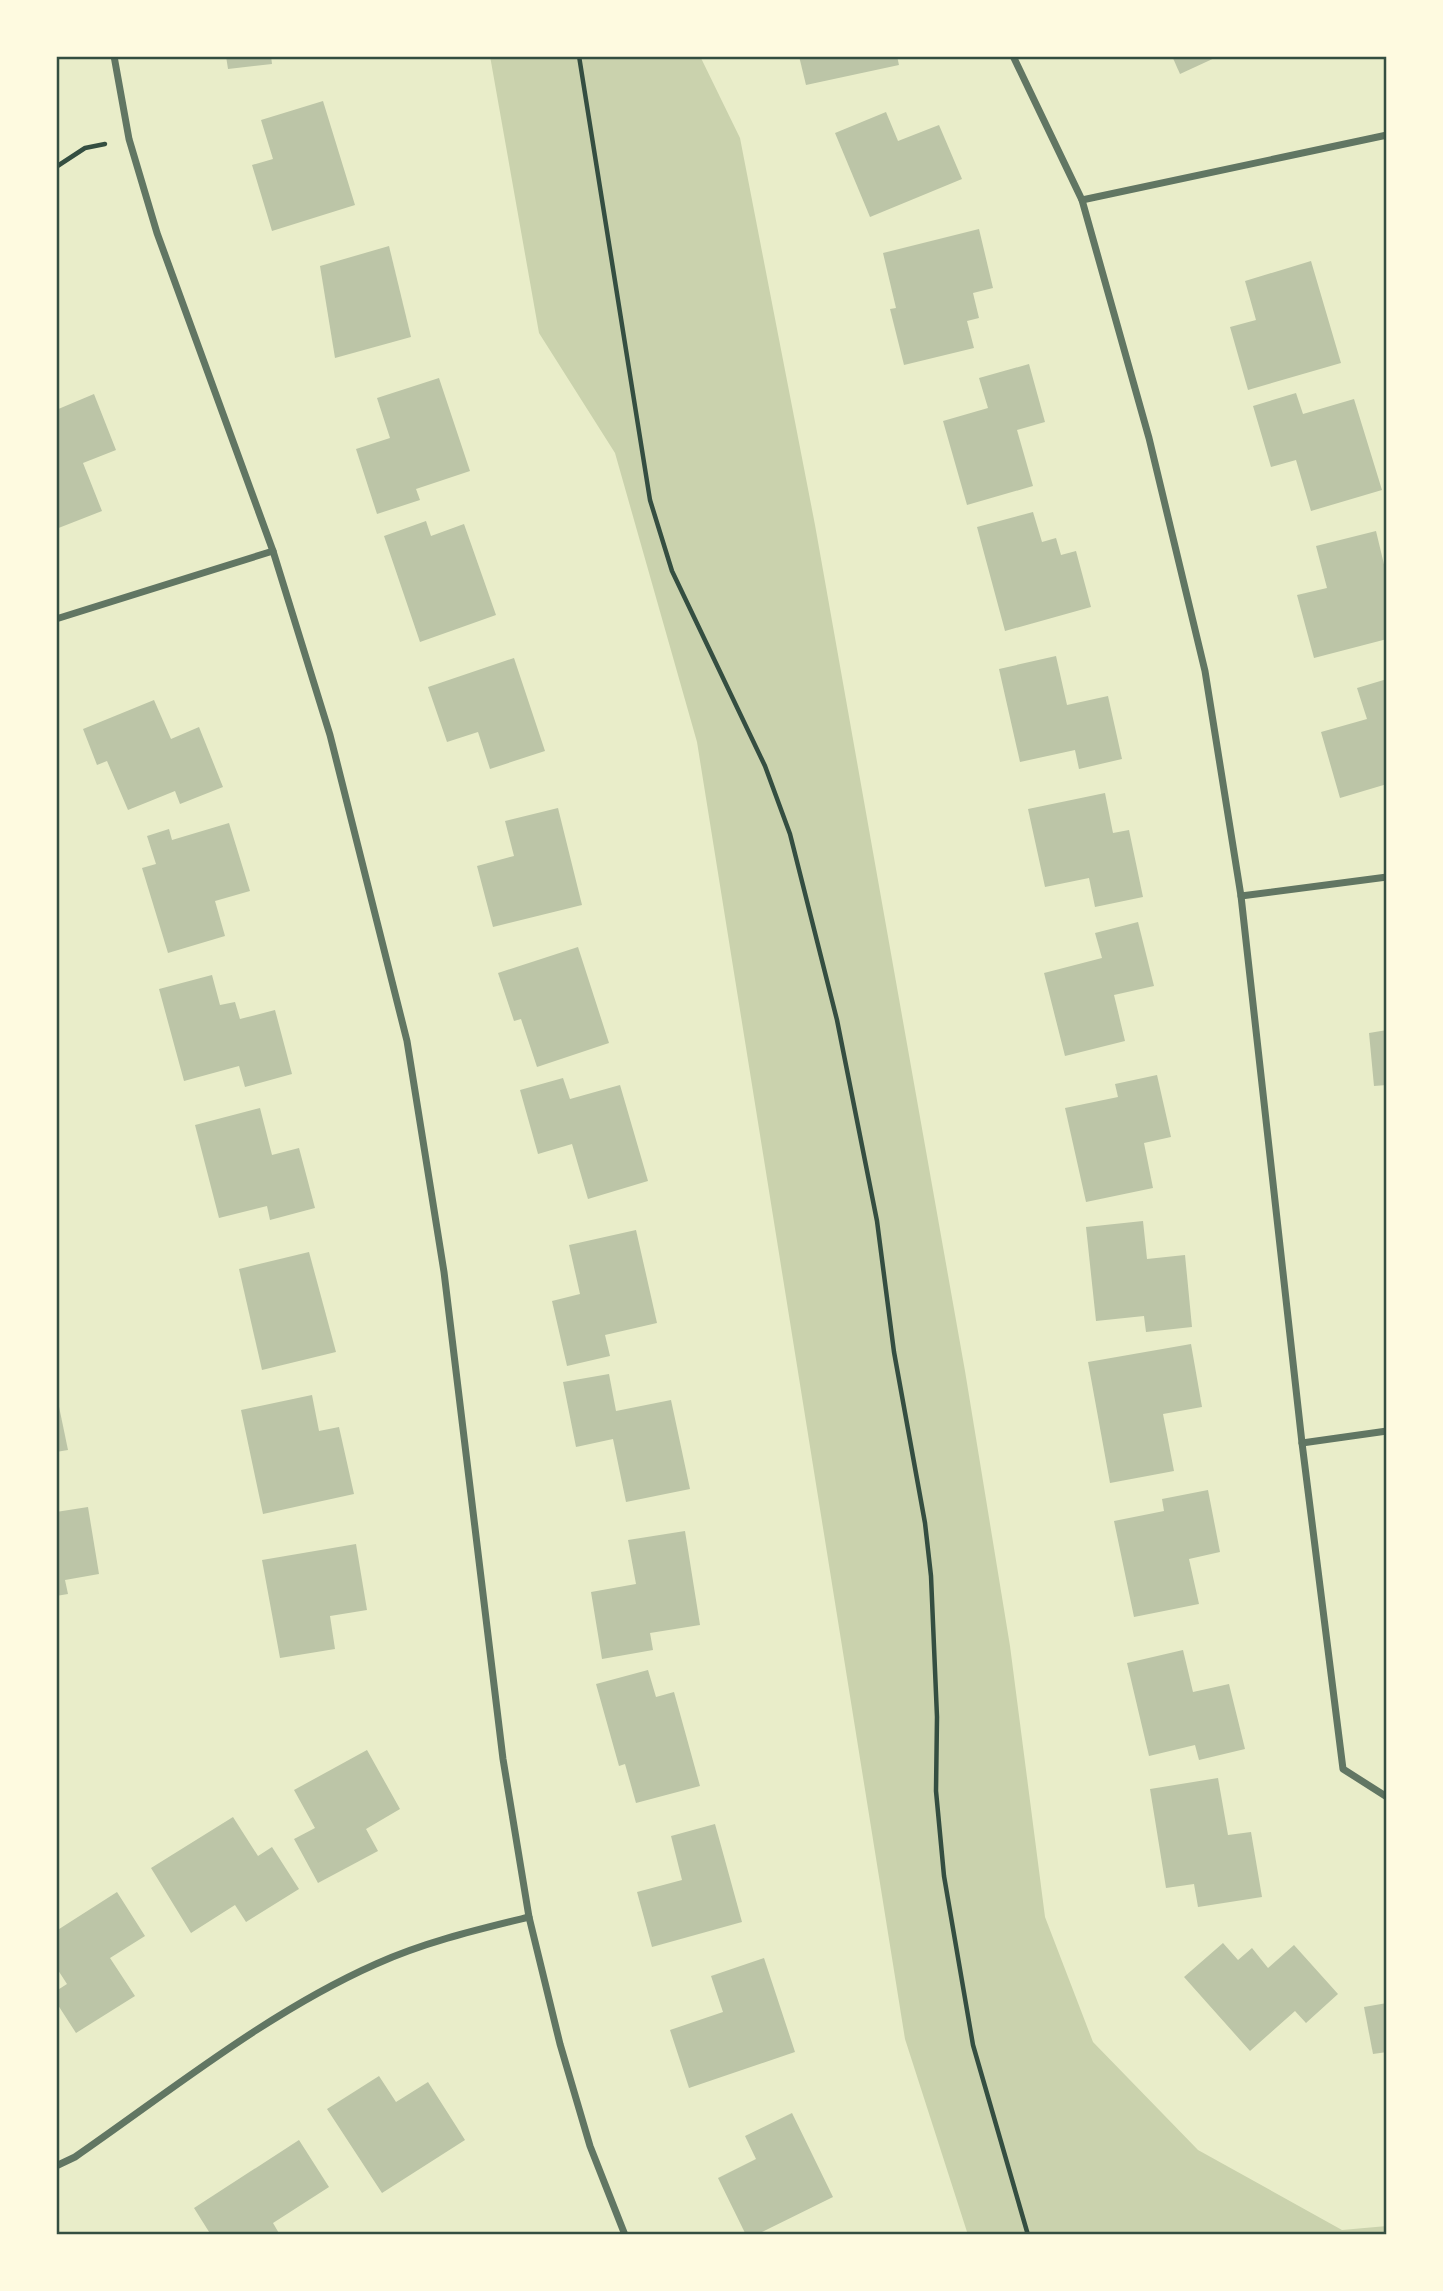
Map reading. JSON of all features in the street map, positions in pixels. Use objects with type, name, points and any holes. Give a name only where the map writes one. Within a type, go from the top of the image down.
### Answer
[{"type":"street","points":[[114,56],[129,139],[157,233],[273,551],[330,736],[407,1041],[444,1272],[502,1746],[529,1917],[560,2044],[590,2146],[625,2235]]},
{"type":"street","points":[[1013,56],[1082,200],[1149,438],[1205,671],[1241,896],[1302,1443],[1343,1769],[1387,1797]]},
{"type":"street","points":[[1082,200],[1387,135]]},
{"type":"street","points":[[56,619],[273,551]]},
{"type":"street","points":[[1241,896],[1387,877]]},
{"type":"street","points":[[1302,1443],[1387,1432]]},
{"type":"street","points":[[56,2166],[75,2157],[254,2034],[374,1964],[437,1939],[529,1917]]},
{"type":"path","points":[[579,56],[598,156],[650,500],[660,537],[697,626],[765,766],[790,834],[837,1020],[864,1147],[931,1576],[937,1717],[936,1791],[944,1875],[973,2045],[1028,2235]]},
{"type":"path","points":[[56,167],[85,148],[129,139]]},
{"type":"green space","points":[[490,56],[700,56],[740,138],[815,525],[965,1371],[1010,1646],[1045,1917],[1093,2042],[1198,2150],[1342,2230],[1387,2226],[1387,2235],[968,2235],[905,2039],[697,742],[615,453],[539,333]]},
{"type":"building","points":[[226,56],[271,56],[272,64],[228,69]]},
{"type":"building","points":[[799,56],[897,56],[899,65],[806,85]]},
{"type":"building","points":[[1172,56],[1219,56],[1180,74]]},
{"type":"building","points":[[323,101],[355,205],[272,231],[252,165],[273,159],[261,120]]},
{"type":"building","points":[[886,112],[898,141],[939,125],[962,179],[870,217],[835,133]]},
{"type":"building","points":[[979,229],[993,288],[973,293],[979,318],[967,321],[974,348],[904,365],[890,309],[896,308],[883,253]]},
{"type":"building","points":[[389,246],[411,337],[335,358],[320,266]]},
{"type":"building","points":[[1311,261],[1341,363],[1248,390],[1230,327],[1256,320],[1245,281]]},
{"type":"building","points":[[1029,364],[1045,422],[1017,430],[1033,486],[967,505],[943,421],[988,408],[979,378]]},
{"type":"building","points":[[439,378],[470,471],[416,489],[420,500],[377,514],[356,449],[390,438],[377,398]]},
{"type":"building","points":[[1296,393],[1303,414],[1354,399],[1382,490],[1311,511],[1296,460],[1271,467],[1253,406]]},
{"type":"building","points":[[94,394],[116,450],[83,463],[102,511],[56,529],[56,410]]},
{"type":"building","points":[[1033,512],[1042,542],[1056,538],[1061,555],[1076,551],[1091,607],[1005,631],[977,527]]},
{"type":"building","points":[[426,521],[431,536],[464,524],[496,615],[420,642],[384,536]]},
{"type":"building","points":[[1376,531],[1387,577],[1387,639],[1314,658],[1297,595],[1327,588],[1316,546]]},
{"type":"building","points":[[1056,656],[1067,705],[1108,696],[1122,759],[1079,769],[1075,750],[1020,762],[999,669]]},
{"type":"building","points":[[514,658],[545,751],[490,769],[478,732],[447,742],[428,687]]},
{"type":"building","points":[[1387,679],[1387,784],[1340,798],[1321,732],[1367,719],[1357,688]]},
{"type":"building","points":[[154,700],[171,739],[199,727],[223,787],[180,804],[175,791],[128,810],[107,761],[97,765],[83,729]]},
{"type":"building","points":[[1105,793],[1113,833],[1129,830],[1143,897],[1095,907],[1089,878],[1045,887],[1028,809]]},
{"type":"building","points":[[558,808],[582,905],[493,927],[477,866],[514,856],[505,821]]},
{"type":"building","points":[[229,823],[250,891],[215,901],[225,936],[168,953],[142,868],[156,864],[147,836],[169,829],[172,840]]},
{"type":"building","points":[[1138,922],[1154,986],[1114,995],[1125,1041],[1065,1056],[1044,973],[1102,958],[1095,933]]},
{"type":"building","points":[[578,947],[609,1043],[537,1067],[521,1019],[514,1021],[498,973]]},
{"type":"building","points":[[212,975],[220,1005],[235,1002],[240,1019],[275,1010],[292,1074],[245,1087],[239,1066],[184,1081],[159,989]]},
{"type":"building","points":[[1387,1030],[1387,1085],[1374,1086],[1369,1033]]},
{"type":"building","points":[[1157,1075],[1171,1137],[1144,1143],[1153,1188],[1086,1202],[1065,1108],[1118,1097],[1115,1084]]},
{"type":"building","points":[[563,1078],[570,1099],[620,1085],[648,1181],[588,1199],[572,1144],[538,1154],[520,1090]]},
{"type":"building","points":[[260,1108],[272,1155],[299,1148],[315,1208],[270,1220],[267,1206],[219,1218],[195,1125]]},
{"type":"building","points":[[1143,1221],[1147,1259],[1185,1255],[1192,1327],[1146,1332],[1144,1316],[1096,1321],[1086,1227]]},
{"type":"building","points":[[636,1230],[657,1323],[605,1335],[610,1356],[567,1366],[552,1301],[580,1294],[569,1245]]},
{"type":"building","points":[[309,1252],[336,1352],[262,1370],[239,1269]]},
{"type":"building","points":[[1191,1344],[1202,1407],[1163,1414],[1174,1471],[1110,1483],[1088,1362]]},
{"type":"building","points":[[609,1374],[616,1411],[671,1400],[690,1489],[626,1502],[613,1439],[576,1447],[563,1382]]},
{"type":"building","points":[[312,1395],[319,1431],[339,1427],[354,1494],[263,1514],[241,1410]]},
{"type":"building","points":[[56,1398],[68,1450],[56,1452]]},
{"type":"building","points":[[1208,1490],[1220,1552],[1189,1559],[1199,1604],[1134,1617],[1114,1521],[1164,1511],[1162,1499]]},
{"type":"building","points":[[88,1507],[99,1574],[65,1580],[68,1594],[56,1596],[56,1512]]},
{"type":"building","points":[[685,1531],[700,1625],[650,1633],[653,1650],[602,1659],[591,1592],[636,1584],[628,1540]]},
{"type":"building","points":[[356,1544],[367,1610],[330,1616],[335,1649],[280,1658],[262,1560]]},
{"type":"building","points":[[1183,1650],[1193,1692],[1229,1684],[1245,1749],[1199,1760],[1195,1745],[1149,1756],[1127,1663]]},
{"type":"building","points":[[648,1670],[656,1697],[674,1692],[700,1786],[636,1803],[625,1764],[619,1766],[596,1684]]},
{"type":"building","points":[[367,1750],[400,1809],[366,1829],[378,1851],[318,1883],[294,1839],[315,1828],[294,1790]]},
{"type":"building","points":[[1218,1778],[1228,1835],[1251,1832],[1262,1897],[1198,1907],[1194,1884],[1166,1888],[1150,1789]]},
{"type":"building","points":[[233,1817],[258,1856],[272,1847],[299,1889],[246,1922],[235,1905],[191,1933],[151,1868]]},
{"type":"building","points":[[715,1824],[742,1922],[652,1947],[637,1892],[682,1880],[671,1836]]},
{"type":"building","points":[[117,1892],[145,1936],[110,1958],[135,1996],[76,2033],[56,2002],[56,1991],[67,1984],[56,1967],[56,1931]]},
{"type":"building","points":[[1223,1943],[1238,1960],[1252,1948],[1268,1968],[1294,1945],[1338,1994],[1306,2023],[1295,2011],[1250,2051],[1184,1977]]},
{"type":"building","points":[[764,1958],[795,2052],[689,2088],[670,2030],[723,2012],[711,1976]]},
{"type":"building","points":[[1387,2003],[1387,2052],[1373,2054],[1364,2007]]},
{"type":"building","points":[[379,2076],[396,2102],[428,2082],[465,2140],[382,2193],[327,2109]]},
{"type":"building","points":[[792,2113],[833,2197],[756,2235],[746,2235],[718,2178],[756,2159],[745,2136]]},
{"type":"building","points":[[299,2140],[329,2187],[273,2223],[280,2235],[211,2235],[194,2208]]}]
